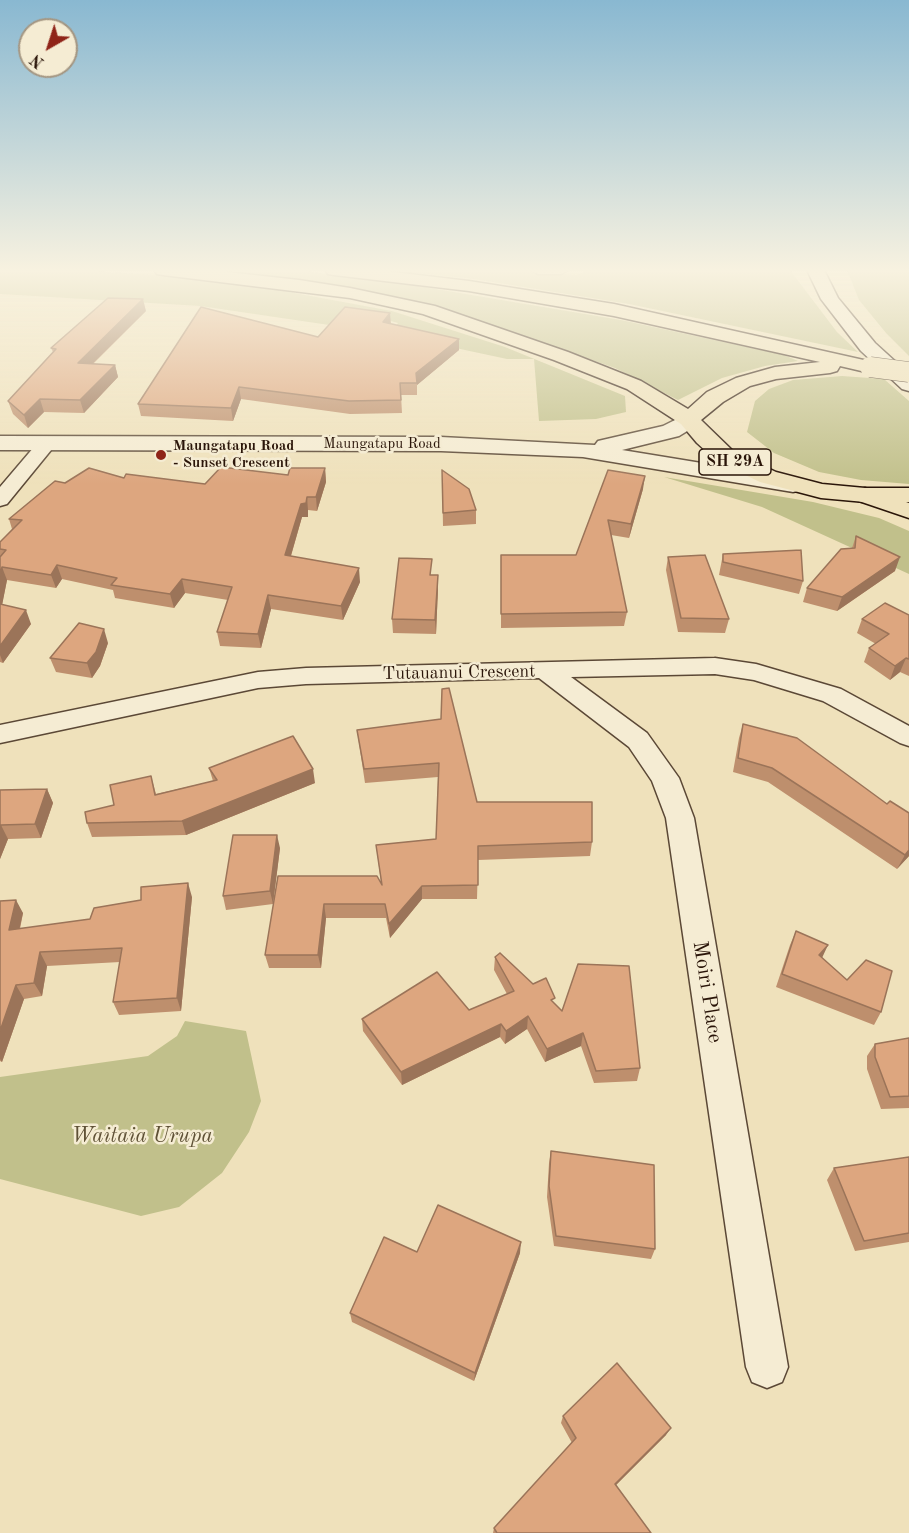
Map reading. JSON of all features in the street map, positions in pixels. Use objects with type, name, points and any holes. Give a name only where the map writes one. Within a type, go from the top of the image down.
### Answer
[{"type":"main road","name":"SH 29A","points":[[519,342],[634,385],[689,419],[726,457],[753,471],[793,485],[865,495],[909,495]]},
{"type":"main road","points":[[759,342],[870,367],[909,372]]},
{"type":"main road","points":[[689,419],[715,397],[742,382],[758,377],[812,368],[870,367]]},
{"type":"main road","points":[[865,495],[909,511]]},
{"type":"street","points":[[864,342],[909,385]]},
{"type":"street","name":"Maungatapu Road","points":[[583,450],[671,431],[689,419]]},
{"type":"street","name":"Maungatapu Road","points":[[0,443],[441,444],[583,450],[793,485]]},
{"type":"street","points":[[0,500],[47,444]]},
{"type":"street","name":"Tutauanui Crescent","points":[[0,734],[258,680],[306,676],[715,666],[756,672],[832,695],[909,737]]},
{"type":"street","name":"Moiri Place","points":[[546,671],[638,740],[665,778],[680,818],[767,1367]]},
{"type":"green space","points":[[425,342],[488,342],[505,347],[625,396],[626,412],[596,419],[539,421],[534,359],[507,359]]},
{"type":"green space","points":[[539,342],[721,342],[784,355],[798,361],[765,366],[722,378],[678,400],[615,368]]},
{"type":"green space","points":[[808,342],[847,342],[858,352]]},
{"type":"green space","points":[[895,342],[909,342],[909,356]]},
{"type":"green space","points":[[842,376],[884,379],[909,401],[909,484],[861,480],[819,472],[774,453],[747,432],[755,401],[769,389],[793,380]]},
{"type":"green space","points":[[664,477],[813,502],[879,518],[909,531],[909,574],[762,507]]},
{"type":"green space","name":"Waitaia Urupa","points":[[185,1021],[246,1031],[261,1101],[249,1132],[222,1173],[179,1207],[141,1216],[0,1179],[0,1077],[148,1056],[177,1036]]},
{"type":"building","points":[[58,342],[100,342],[78,363],[115,365],[80,400],[40,399],[24,415],[8,401],[56,349],[51,348]]},
{"type":"building","points":[[179,342],[456,342],[416,373],[417,383],[400,383],[401,400],[349,401],[239,387],[231,408],[138,404]]},
{"type":"building","points":[[221,467],[288,475],[290,468],[325,468],[316,497],[307,497],[306,503],[301,504],[285,555],[359,568],[341,606],[268,595],[258,634],[217,632],[232,587],[182,579],[170,594],[111,585],[117,578],[57,565],[51,575],[2,567],[0,576],[0,557],[6,550],[0,549],[0,542],[22,520],[9,519],[55,481],[65,483],[89,468],[124,478],[126,474],[205,484]]},
{"type":"building","points":[[442,470],[469,489],[476,510],[443,513]]},
{"type":"building","points":[[608,470],[645,476],[631,524],[608,520],[627,612],[501,614],[501,555],[576,555]]},
{"type":"building","points":[[856,536],[900,557],[842,597],[807,588],[841,549],[855,548]]},
{"type":"building","points":[[801,550],[803,581],[723,562],[723,554]]},
{"type":"building","points":[[705,555],[729,619],[681,618],[668,557]]},
{"type":"building","points":[[399,558],[432,559],[430,575],[438,575],[435,620],[392,619]]},
{"type":"building","points":[[885,603],[909,615],[909,659],[906,658],[895,666],[869,648],[889,634],[862,619]]},
{"type":"building","points":[[0,604],[26,610],[0,646]]},
{"type":"building","points":[[79,623],[104,629],[96,652],[87,663],[50,658]]},
{"type":"building","points":[[449,688],[477,802],[592,802],[592,842],[478,846],[478,885],[422,886],[389,924],[385,904],[324,904],[318,955],[265,955],[278,876],[377,876],[382,885],[376,845],[436,839],[439,763],[364,769],[357,730],[441,719],[442,689]]},
{"type":"building","points":[[743,724],[797,738],[887,804],[890,801],[909,813],[909,850],[905,855],[772,768],[738,758]]},
{"type":"building","points":[[293,736],[313,769],[182,821],[87,823],[85,812],[114,805],[110,785],[151,776],[155,795],[217,780],[209,768]]},
{"type":"building","points":[[47,789],[35,824],[1,825],[0,827],[0,790]]},
{"type":"building","points":[[233,835],[277,835],[270,891],[223,896]]},
{"type":"building","points":[[188,883],[177,998],[113,1002],[122,948],[40,952],[34,983],[16,985],[0,1031],[0,901],[16,900],[9,930],[90,919],[94,908],[141,900],[141,887]]},
{"type":"building","points":[[796,931],[828,945],[819,955],[847,980],[866,960],[892,971],[881,1012],[782,974]]},
{"type":"building","points":[[500,953],[533,984],[546,978],[555,998],[551,1000],[562,1011],[578,964],[629,966],[640,1068],[596,1071],[583,1033],[547,1049],[528,1016],[506,1031],[501,1024],[401,1072],[362,1019],[437,972],[469,1010],[514,991],[495,957]]},
{"type":"building","points":[[909,1038],[909,1096],[890,1097],[875,1057],[875,1044]]},
{"type":"building","points":[[551,1151],[654,1165],[655,1249],[556,1236],[549,1186]]},
{"type":"building","points":[[909,1157],[909,1233],[864,1241],[834,1168]]},
{"type":"building","points":[[438,1205],[521,1242],[475,1373],[350,1313],[384,1237],[417,1252]]},
{"type":"building","points":[[617,1363],[671,1428],[615,1484],[651,1533],[497,1533],[494,1528],[576,1438],[563,1416]]},
{"type":"place","name":"Maungatapu Road - Sunset Crescent","points":[[161,455]]}]
